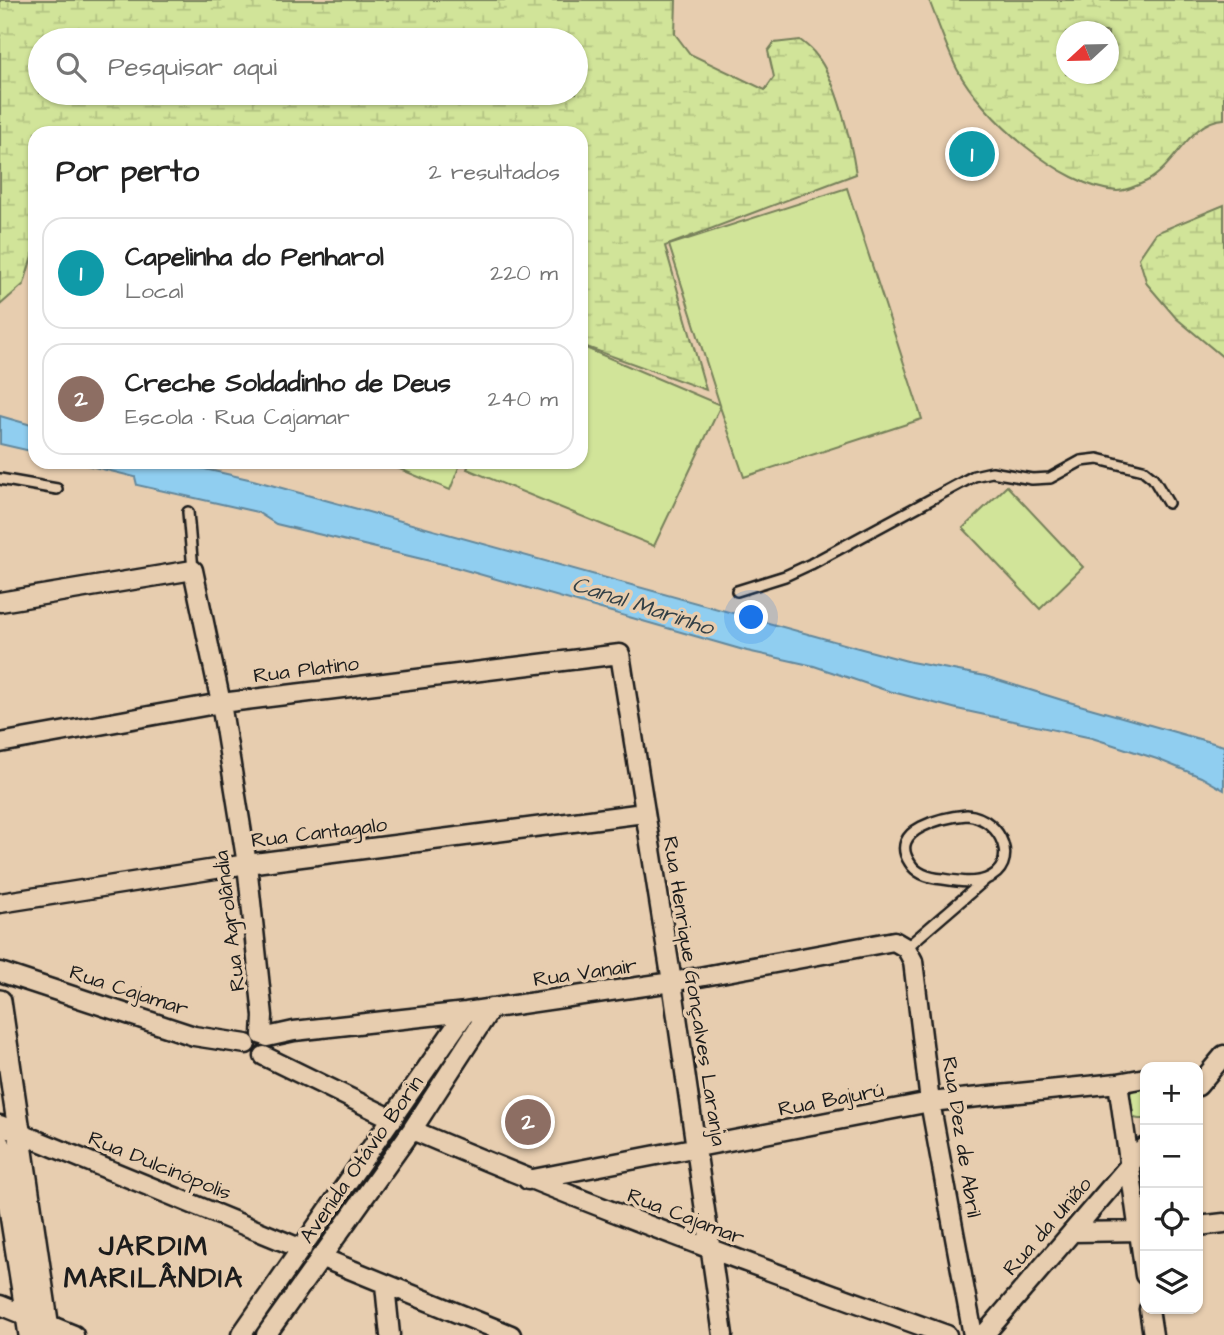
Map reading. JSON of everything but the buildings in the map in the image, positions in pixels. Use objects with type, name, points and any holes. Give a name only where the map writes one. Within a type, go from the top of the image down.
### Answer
[{"type":"street","points":[[0,602],[193,570]]},
{"type":"street","name":"Rua Agrolândia","points":[[193,570],[221,703],[247,864],[265,1036]]},
{"type":"street","name":"Rua Platino","points":[[0,743],[221,703],[620,654]]},
{"type":"street","name":"Rua Henrique Gonçalves Laranja","points":[[620,654],[672,982],[723,1335]]},
{"type":"street","name":"Rua Cantagalo","points":[[0,902],[247,864],[644,813]]},
{"type":"street","name":"Rua Vanair","points":[[265,1036],[466,1012],[672,982],[894,941],[906,948]]},
{"type":"street","name":"Rua Dez de Abril","points":[[906,948],[913,961],[930,1102],[973,1335]]},
{"type":"street","name":"Rua Cajamar","points":[[0,972],[194,1036],[246,1044]]},
{"type":"street","points":[[0,1001],[10,1129],[38,1328]]},
{"type":"street","name":"Avenida Otávio Borin","points":[[266,1335],[412,1130],[491,1008]]},
{"type":"street","name":"Avenida Otávio Borin","points":[[241,1335],[466,1012]]},
{"type":"street","points":[[264,1056],[270,1047],[265,1036],[252,1035],[246,1044],[249,1054],[254,1057],[264,1056],[393,1119]]},
{"type":"street","points":[[1203,1066],[1221,1059]]},
{"type":"street","points":[[1203,1080],[1221,1059]]},
{"type":"street","name":"Rua Bajurú","points":[[528,1180],[930,1102],[1140,1079]]},
{"type":"street","points":[[1118,1083],[1140,1214]]},
{"type":"street","name":"Rua Dulcinópolis","points":[[10,1129],[302,1249]]},
{"type":"street","name":"Rua Cajamar","points":[[412,1130],[528,1180],[710,1250],[947,1335]]},
{"type":"street","points":[[0,1145],[38,1328]]},
{"type":"street","name":"Rua da União","points":[[984,1335],[1140,1153]]},
{"type":"street","points":[[1203,1225],[1224,1223]]},
{"type":"street","points":[[1072,1232],[1140,1231]]},
{"type":"street","points":[[320,1257],[511,1335]]},
{"type":"street","points":[[385,1285],[390,1335]]},
{"type":"street","points":[[0,1305],[38,1328],[74,1335]]},
{"type":"street","points":[[1150,1314],[1153,1335]]},
{"type":"lane","points":[[737,591],[785,576],[811,564],[974,476],[992,472],[1031,479],[1050,478],[1081,461],[1098,459],[1143,470],[1153,478],[1168,503]]},
{"type":"lane","points":[[0,479],[57,489]]},
{"type":"lane","name":"Rua Agrolândia","points":[[188,512],[193,570]]},
{"type":"lane","points":[[906,948],[998,871],[1004,858],[1004,845],[999,832],[979,816],[956,816],[937,820],[915,830],[907,839],[904,849],[915,870],[934,878],[967,881],[986,879]]},
{"type":"green space","points":[[0,0],[676,0],[675,34],[690,54],[765,90],[774,77],[768,51],[774,43],[800,40],[810,49],[824,66],[837,95],[856,174],[665,246],[706,390],[588,348],[588,126],[28,126],[28,270],[24,284],[0,305]]},
{"type":"green space","points":[[929,0],[1224,0],[1224,119],[1201,127],[1157,174],[1147,181],[1121,191],[1095,187],[1049,163],[1004,128],[969,88],[946,44]]},
{"type":"green space","points":[[847,188],[922,419],[744,477],[720,407],[654,546],[467,469],[588,469],[588,349],[720,405],[669,245]]},
{"type":"green space","points":[[1224,205],[1224,358],[1176,318],[1147,284],[1139,258],[1156,233]]},
{"type":"green space","points":[[400,469],[458,469],[450,490]]},
{"type":"green space","points":[[1007,486],[1083,567],[1040,609],[963,528]]},
{"type":"green space","points":[[1140,1087],[1140,1119],[1131,1116],[1125,1107],[1132,1091]]},
{"type":"water","points":[[0,416],[28,424],[28,450],[0,444]]},
{"type":"water","name":"Canal Marinho","points":[[102,469],[205,469],[253,480],[862,649],[911,662],[985,676],[1224,746],[1224,790],[1201,777],[1157,759],[1092,738],[957,709],[885,690],[814,666],[747,651],[451,566],[276,524],[257,512],[137,485],[135,477]]},
{"type":"place","name":"Capelinha do Penharol","points":[[972,154]]},
{"type":"place","name":"Creche Soldadinho de Deus","points":[[528,1122]]},
{"type":"district","name":"JARDIM MARILÂNDIA","points":[[154,1261]]}]
